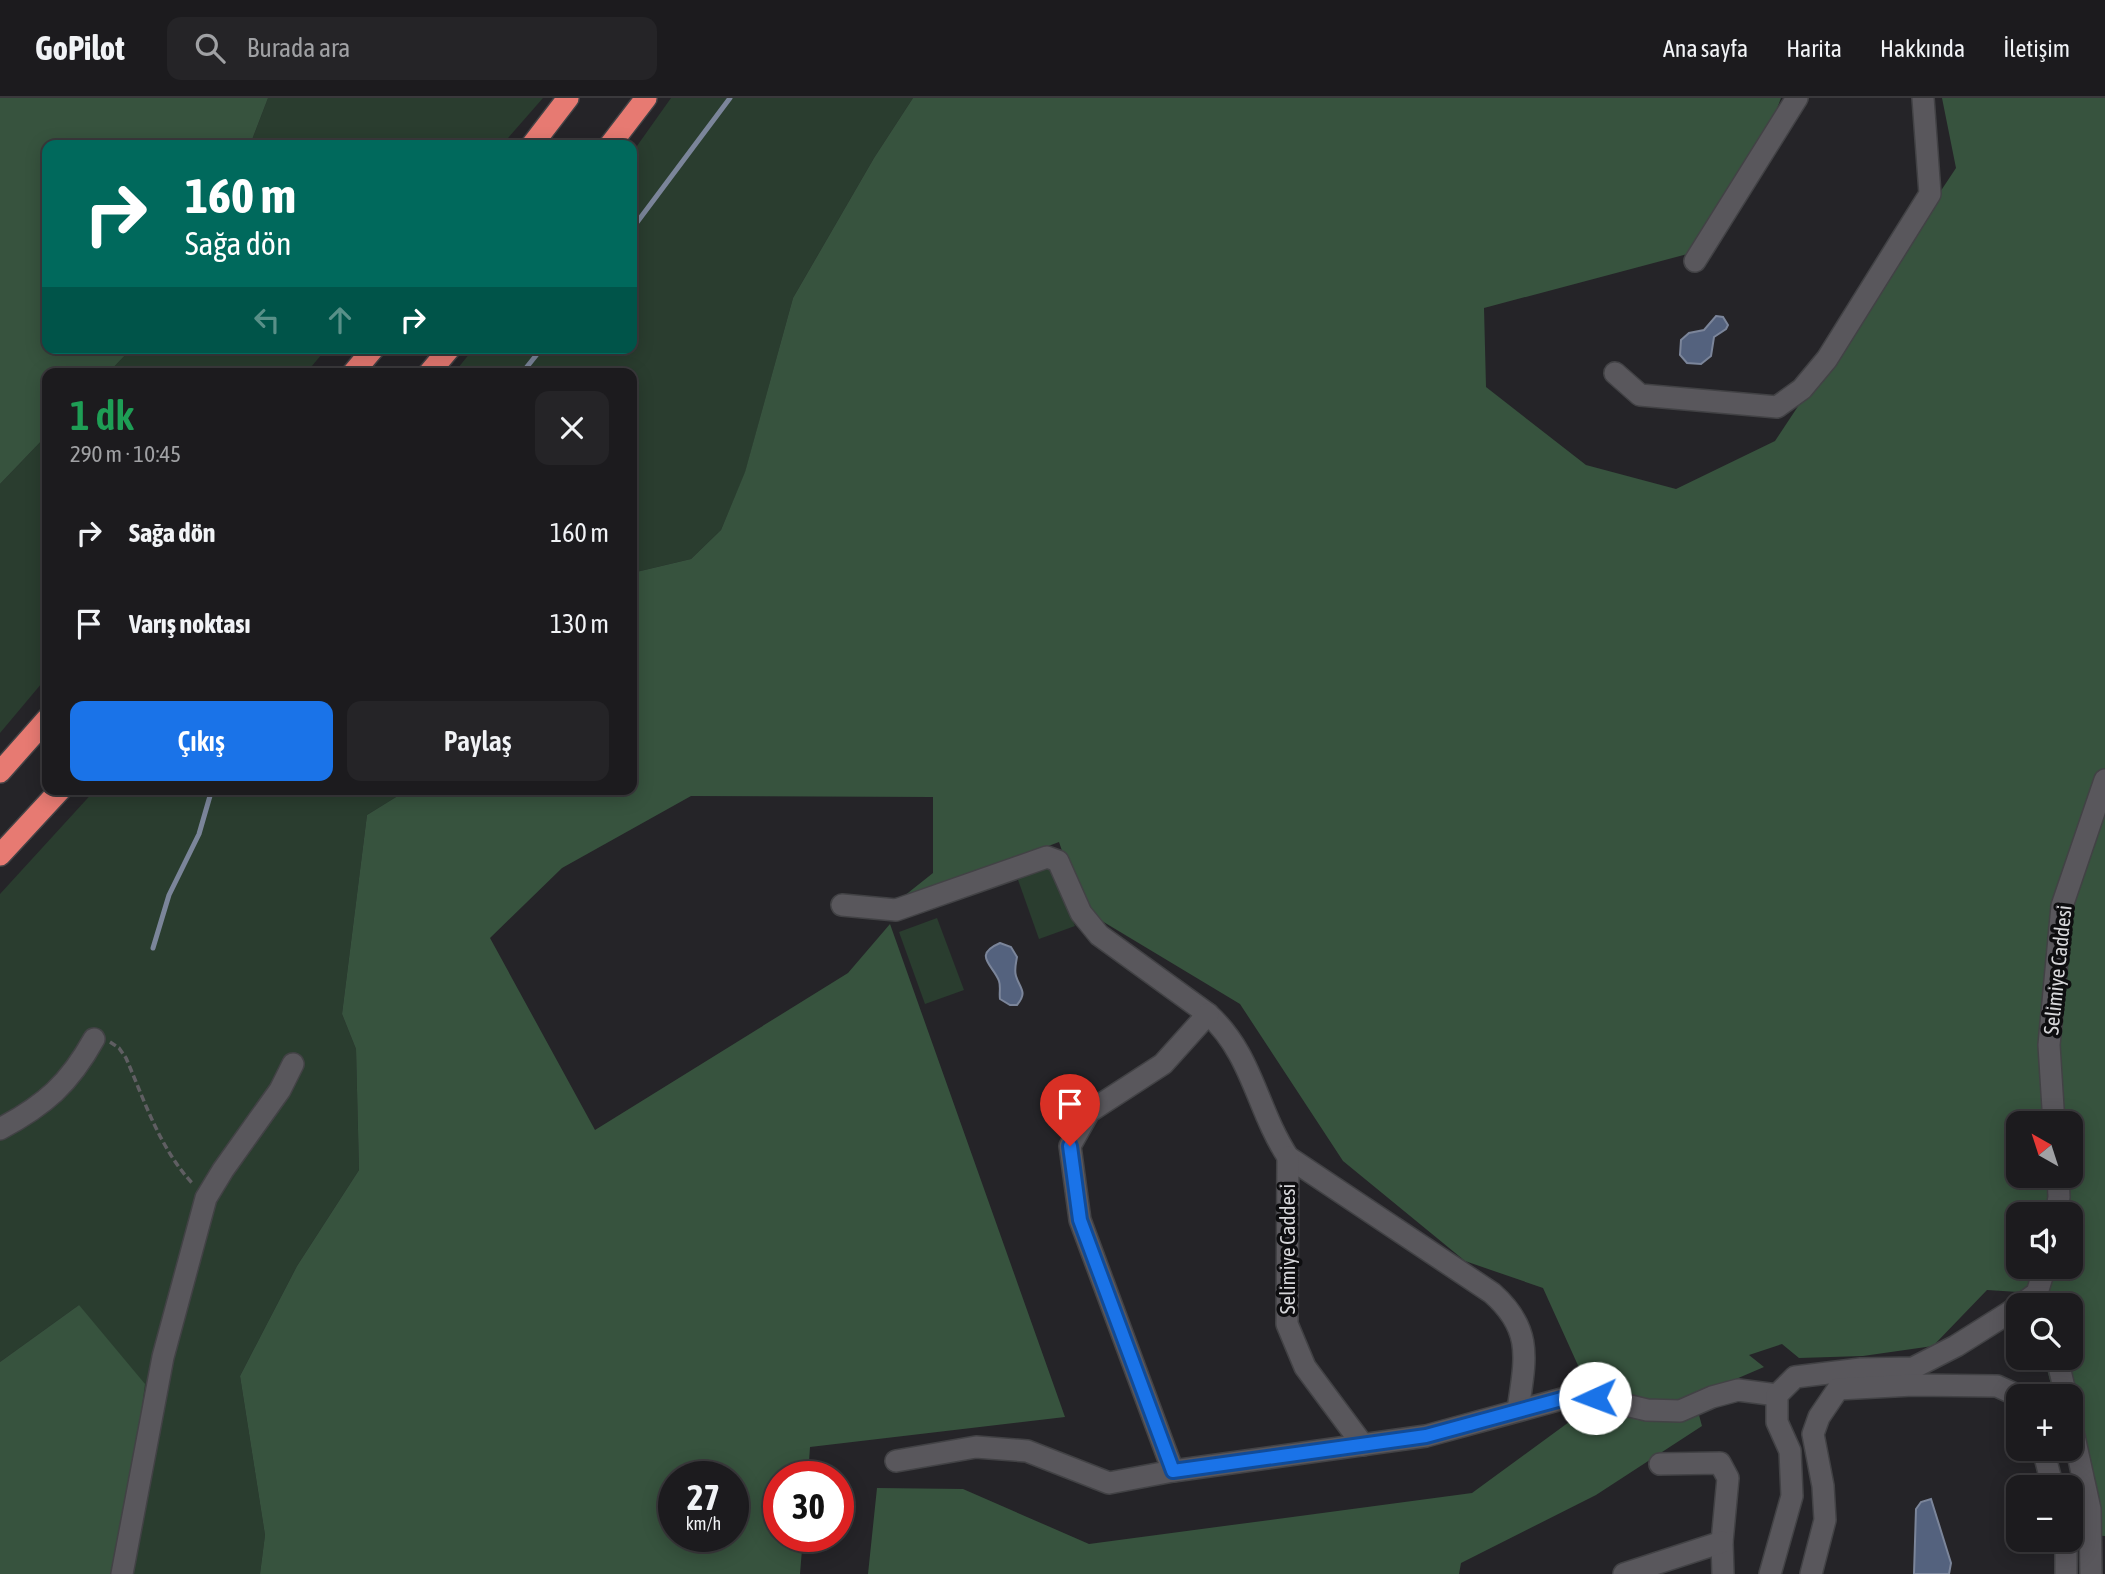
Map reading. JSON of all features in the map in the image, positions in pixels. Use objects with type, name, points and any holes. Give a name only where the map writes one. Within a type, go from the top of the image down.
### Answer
[{"type":"highway","points":[[536,140],[568,98]]},
{"type":"highway","points":[[614,140],[646,98]]},
{"type":"highway","points":[[357,368],[369,354]]},
{"type":"highway","points":[[433,368],[445,354]]},
{"type":"highway","points":[[0,772],[42,725]]},
{"type":"highway","points":[[0,855],[55,795]]},
{"type":"street","points":[[1695,261],[1797,98]]},
{"type":"street","points":[[1615,373],[1640,395],[1777,407],[1802,389],[1827,359],[1930,194],[1923,98]]},
{"type":"street","name":"Selimiye Caddesi","points":[[2053,1111],[2049,1045],[2062,906],[2105,780]]},
{"type":"street","points":[[842,905],[896,910],[1047,856],[1054,858],[1061,865],[1075,903],[1089,925],[1223,1027],[1236,1044],[1275,1138],[1288,1157],[1492,1293],[1507,1306],[1523,1337],[1525,1355],[1518,1410]]},
{"type":"street","points":[[1173,1471],[1080,1220],[1070,1146],[1089,1112],[1163,1064],[1208,1014]]},
{"type":"street","points":[[0,1129],[28,1114],[56,1093],[82,1062],[94,1039]]},
{"type":"street","points":[[122,1574],[163,1357],[206,1198],[280,1090],[293,1064]]},
{"type":"street","name":"Selimiye Caddesi","points":[[1288,1157],[1287,1324],[1304,1367],[1363,1444]]},
{"type":"street","points":[[1770,1574],[1791,1496],[1790,1451],[1777,1422],[1777,1395],[1795,1377],[1861,1369],[1913,1368],[2006,1317]]},
{"type":"street","points":[[1811,1574],[1825,1520],[1823,1486],[1813,1434],[1819,1417],[1838,1389],[1913,1385],[1997,1386],[2006,1390]]},
{"type":"street","points":[[896,1461],[976,1447],[1027,1451],[1109,1483],[1173,1471],[1426,1436],[1580,1394],[1647,1410],[1680,1411],[1712,1397],[1738,1390],[1777,1395]]},
{"type":"street","points":[[2079,1461],[2090,1509],[2091,1574]]},
{"type":"street","points":[[1660,1464],[1720,1463],[1728,1478],[1722,1542],[1723,1574]]},
{"type":"street","points":[[1624,1574],[1722,1542]]},
{"type":"street","points":[[2066,1552],[2066,1574]]},
{"type":"path","points":[[94,1039],[113,1044],[126,1058],[168,1152],[177,1167],[206,1198]]},
{"type":"green space","points":[[0,98],[268,98],[252,140],[42,140],[42,354],[126,354],[113,368],[42,368],[42,440],[0,484]]},
{"type":"green space","points":[[268,98],[543,98],[506,140],[252,140]]},
{"type":"green space","points":[[671,98],[913,98],[874,158],[793,298],[745,473],[721,530],[691,559],[637,572],[637,368],[458,368],[469,354],[637,354],[637,146]]},
{"type":"green space","points":[[913,98],[1781,98],[1773,119],[1695,252],[1484,308],[1486,387],[1586,465],[1676,489],[1775,441],[1956,168],[1942,98],[2105,98],[2105,1536],[2089,1535],[2083,1508],[2083,1475],[2076,1475],[2073,1461],[2083,1461],[2083,1384],[2051,1384],[2047,1370],[2083,1370],[2083,1293],[1987,1290],[1933,1346],[1863,1356],[1799,1358],[1782,1344],[1749,1355],[1764,1367],[1694,1397],[1702,1426],[1596,1495],[1461,1563],[1459,1574],[868,1574],[877,1488],[963,1489],[1089,1544],[1472,1493],[1595,1403],[1543,1288],[1465,1261],[1343,1161],[1240,1004],[1082,909],[1059,842],[894,904],[933,873],[933,797],[691,796],[562,868],[490,938],[595,1130],[848,973],[890,924],[1065,1417],[810,1447],[809,1461],[763,1461],[763,1552],[802,1552],[800,1574],[260,1574],[265,1535],[240,1376],[297,1266],[359,1170],[356,1049],[342,1014],[367,815],[399,795],[637,795],[637,572],[691,559],[721,530],[745,472],[793,298],[874,158]]},
{"type":"green space","points":[[126,354],[322,354],[310,368],[113,368]]},
{"type":"green space","points":[[42,440],[42,683],[0,733],[0,484]]},
{"type":"green space","points":[[91,795],[399,795],[367,815],[342,1014],[356,1049],[359,1170],[297,1266],[240,1376],[265,1535],[260,1574],[114,1574],[79,1305],[0,1362],[0,894]]},
{"type":"green space","points":[[1052,864],[1075,926],[1039,939],[1017,877]]},
{"type":"green space","points":[[937,918],[964,990],[925,1004],[899,932]]},
{"type":"green space","points":[[79,1305],[145,1384],[127,1521],[114,1574],[0,1574],[0,1362]]},
{"type":"water","points":[[1716,316],[1723,317],[1728,325],[1714,337],[1711,356],[1701,364],[1687,363],[1680,355],[1681,340],[1689,333],[1704,330]]},
{"type":"water","points":[[1000,943],[1011,947],[1017,957],[1015,974],[1023,994],[1017,1005],[1010,1005],[1000,999],[999,981],[987,960],[987,952]]},
{"type":"water","points":[[1931,1499],[1951,1563],[1949,1574],[1914,1574],[1916,1509],[1921,1502]]},
{"type":"waterway","points":[[637,222],[730,98]]},
{"type":"waterway","points":[[526,368],[537,354]]},
{"type":"waterway","points":[[153,948],[169,895],[199,834],[210,795]]},
{"type":"route","points":[[1070,1146],[1080,1220],[1173,1471],[1426,1436],[1580,1394],[1595,1398]]}]
